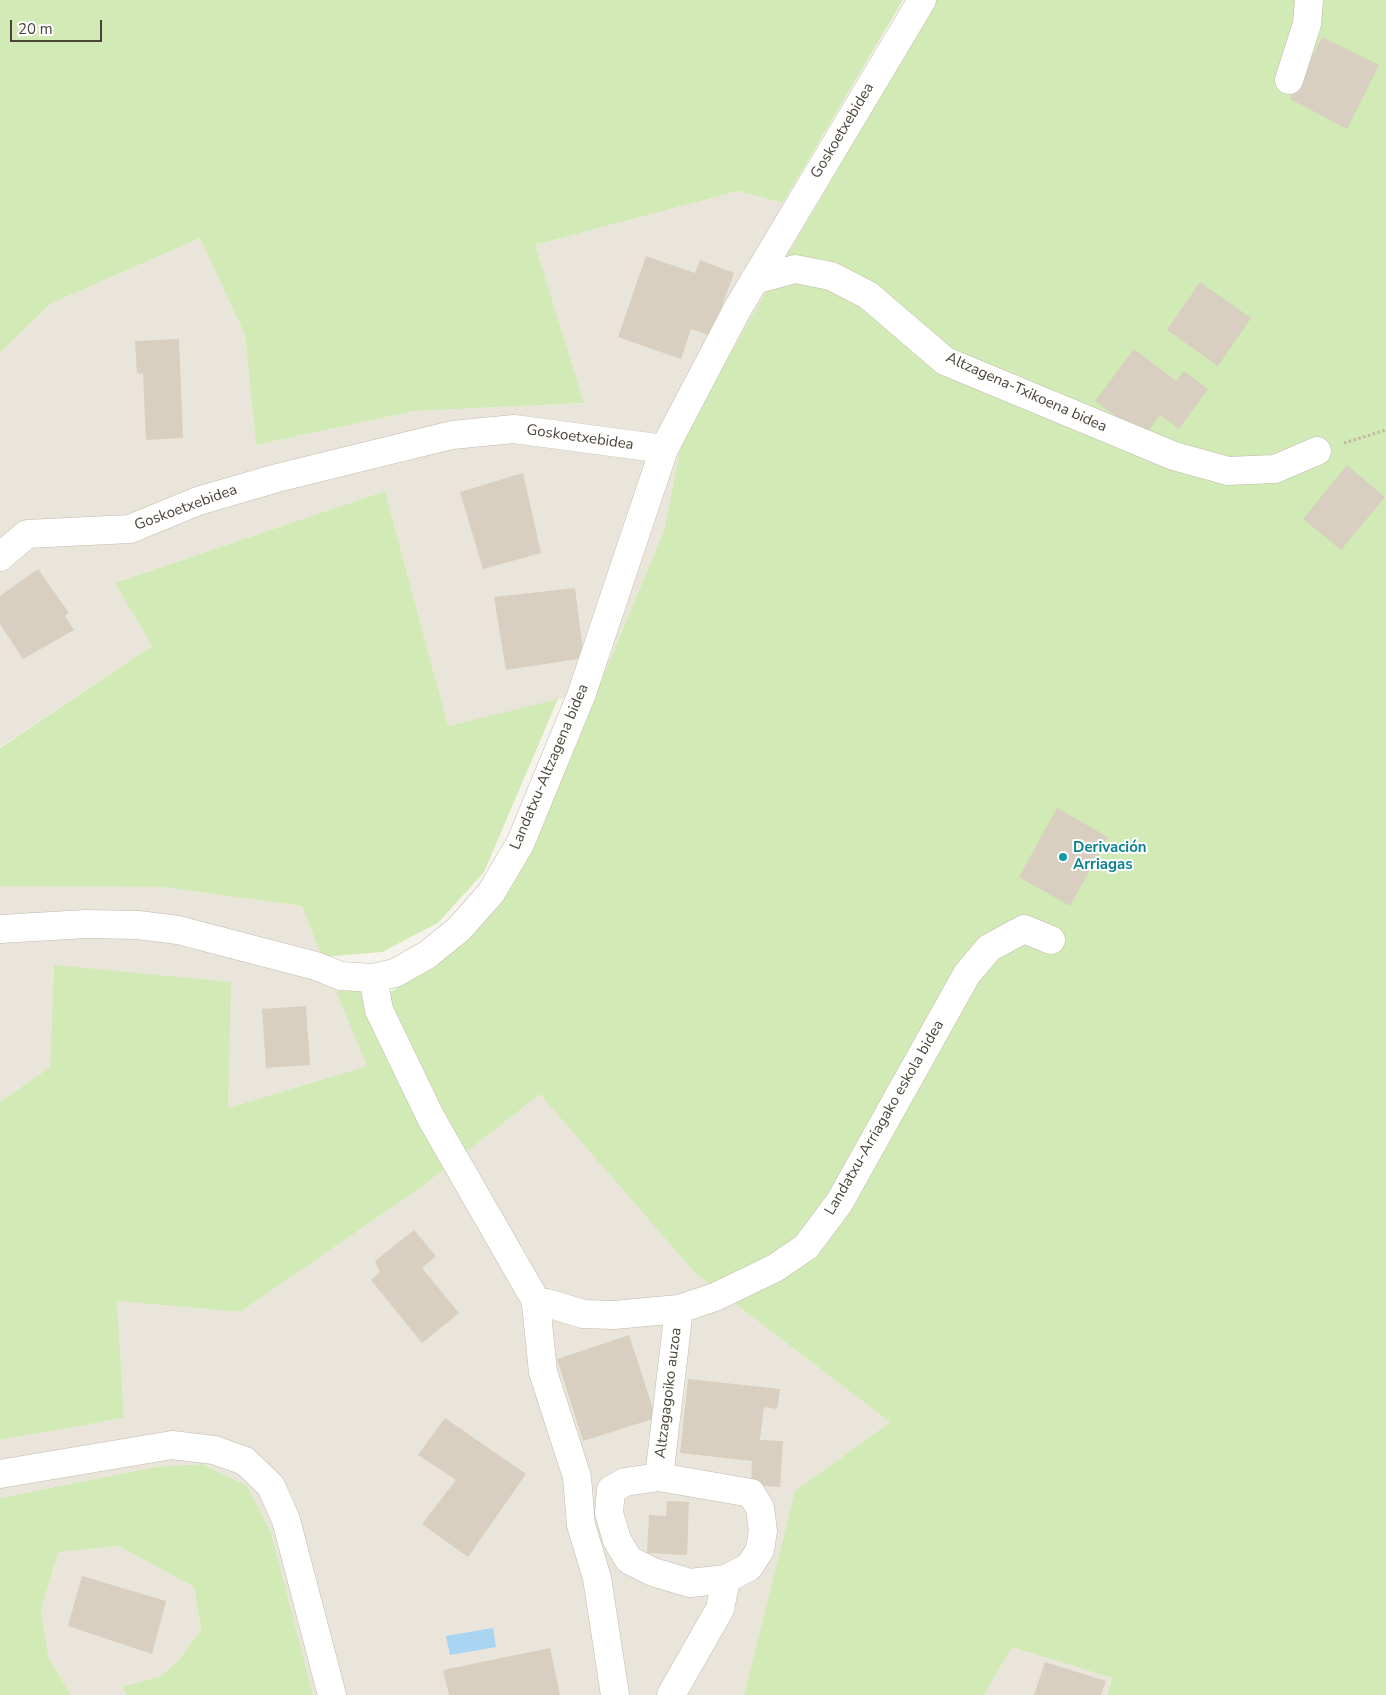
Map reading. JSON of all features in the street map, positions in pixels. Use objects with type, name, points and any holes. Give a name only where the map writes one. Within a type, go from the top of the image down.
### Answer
[{"type":"street","name":"Goskoetxebidea","points":[[0,557],[27,534],[130,529],[198,501],[277,478],[452,435],[514,429],[664,449],[754,280],[922,0]]},
{"type":"street","points":[[1289,80],[1307,24],[1309,0]]},
{"type":"street","name":"Altzagena-Txikoena bidea","points":[[754,280],[795,269],[831,276],[868,295],[946,360],[1174,456],[1228,471],[1276,469],[1317,451]]},
{"type":"street","name":"Landatxu-Altzagena bidea","points":[[0,929],[86,924],[138,925],[178,930],[316,966],[341,976],[373,978],[395,973],[428,955],[459,929],[491,893],[520,844],[582,696],[664,449]]},
{"type":"street","name":"Landatxu-Arriagako eskola bidea","points":[[615,1695],[597,1578],[581,1525],[576,1477],[543,1372],[536,1304],[548,1303],[584,1314],[614,1315],[679,1309],[715,1297],[775,1268],[806,1247],[839,1203],[968,974],[989,948],[1024,929],[1050,940]]},
{"type":"street","points":[[373,978],[379,1010],[431,1118],[536,1302]]},
{"type":"street","name":"Altzagagoiko auzoa","points":[[659,1477],[679,1309]]},
{"type":"street","points":[[0,1474],[172,1445],[214,1450],[245,1461],[271,1486],[286,1520],[332,1695]]},
{"type":"street","points":[[576,1477],[611,1490]]},
{"type":"street","points":[[659,1477],[751,1493],[760,1508],[763,1531],[760,1550],[749,1567],[726,1579],[690,1583],[653,1572],[629,1560],[617,1540],[609,1513],[611,1490],[625,1482],[659,1477]]},
{"type":"street","points":[[671,1695],[720,1609],[726,1579]]},
{"type":"path","points":[[1317,451],[1386,430]]},
{"type":"shaded area","points":[[738,191],[814,211],[683,435],[664,531],[597,690],[448,726],[385,491],[115,583],[152,646],[0,747],[0,353],[50,304],[200,238],[245,335],[256,445],[415,411],[584,403],[535,245]]},
{"type":"shaded area","points":[[0,886],[162,887],[302,906],[367,1066],[228,1108],[54,965],[50,1067],[0,1102]]},
{"type":"shaded area","points":[[540,1093],[695,1273],[890,1422],[795,1491],[744,1695],[313,1695],[271,1532],[247,1486],[202,1464],[155,1467],[0,1498],[0,1440],[124,1418],[117,1301],[240,1312],[420,1188]]},
{"type":"shaded area","points":[[119,1546],[194,1587],[201,1630],[179,1660],[161,1676],[122,1687],[127,1695],[71,1695],[49,1659],[41,1611],[58,1552]]},
{"type":"shaded area","points":[[1012,1647],[1112,1678],[1107,1695],[984,1695]]},
{"type":"green space","points":[[0,0],[903,0],[783,203],[738,191],[535,245],[584,403],[415,411],[256,445],[245,335],[200,238],[50,304],[0,353]]},
{"type":"green space","points":[[936,0],[1386,0],[1386,1695],[1107,1695],[1112,1678],[1012,1647],[984,1695],[744,1695],[795,1491],[890,1422],[695,1273],[540,1094],[420,1188],[240,1312],[117,1301],[124,1418],[0,1440],[0,1102],[50,1067],[54,965],[231,982],[228,1108],[367,1066],[336,991],[393,991],[498,907],[558,783],[664,531],[683,435]]},
{"type":"green space","points":[[385,491],[448,726],[558,699],[484,872],[438,923],[382,952],[322,957],[302,906],[162,887],[0,886],[0,748],[152,646],[115,583]]},
{"type":"green space","points":[[202,1464],[247,1486],[271,1532],[313,1695],[127,1695],[122,1687],[161,1676],[179,1660],[201,1630],[194,1587],[119,1546],[58,1552],[41,1611],[49,1659],[71,1695],[0,1695],[0,1498],[155,1467]]},
{"type":"water","points":[[493,1628],[496,1647],[450,1655],[446,1636]]},
{"type":"building","points":[[1322,37],[1379,65],[1347,129],[1290,99]]},
{"type":"building","points":[[646,256],[695,273],[700,260],[734,273],[711,336],[691,329],[681,359],[618,337]]},
{"type":"building","points":[[1200,282],[1251,318],[1218,366],[1167,330]]},
{"type":"building","points":[[179,339],[183,438],[146,440],[143,374],[137,373],[135,341]]},
{"type":"building","points":[[1134,349],[1176,381],[1184,371],[1208,389],[1179,429],[1160,415],[1144,437],[1095,401]]},
{"type":"building","points":[[1347,465],[1385,497],[1341,550],[1303,519]]},
{"type":"building","points":[[523,473],[541,553],[483,569],[460,492]]},
{"type":"building","points":[[38,569],[69,613],[65,616],[74,630],[23,659],[0,624],[0,596]]},
{"type":"building","points":[[575,588],[584,658],[506,670],[494,597]]},
{"type":"building","name":"Derivación Arriagas","points":[[1057,808],[1108,837],[1070,906],[1019,877]]},
{"type":"building","points":[[306,1006],[310,1065],[266,1068],[262,1009]]},
{"type":"building","points":[[414,1230],[436,1256],[422,1268],[459,1313],[422,1343],[371,1280],[380,1272],[375,1261]]},
{"type":"building","points":[[629,1335],[656,1418],[583,1441],[557,1359]]},
{"type":"building","points":[[688,1379],[780,1389],[777,1409],[764,1407],[760,1440],[783,1441],[780,1487],[751,1485],[752,1461],[680,1453]]},
{"type":"building","points":[[445,1418],[526,1474],[468,1557],[422,1524],[456,1480],[418,1455]]},
{"type":"building","points":[[667,1501],[689,1502],[687,1555],[647,1553],[649,1515],[666,1516]]},
{"type":"building","points":[[82,1576],[166,1601],[152,1654],[68,1626]]},
{"type":"building","points":[[550,1648],[560,1695],[449,1695],[443,1670]]},
{"type":"building","points":[[1045,1662],[1106,1681],[1101,1695],[1034,1695]]},
{"type":"place","name":"Derivación Arriagas","points":[[1063,857]]}]
